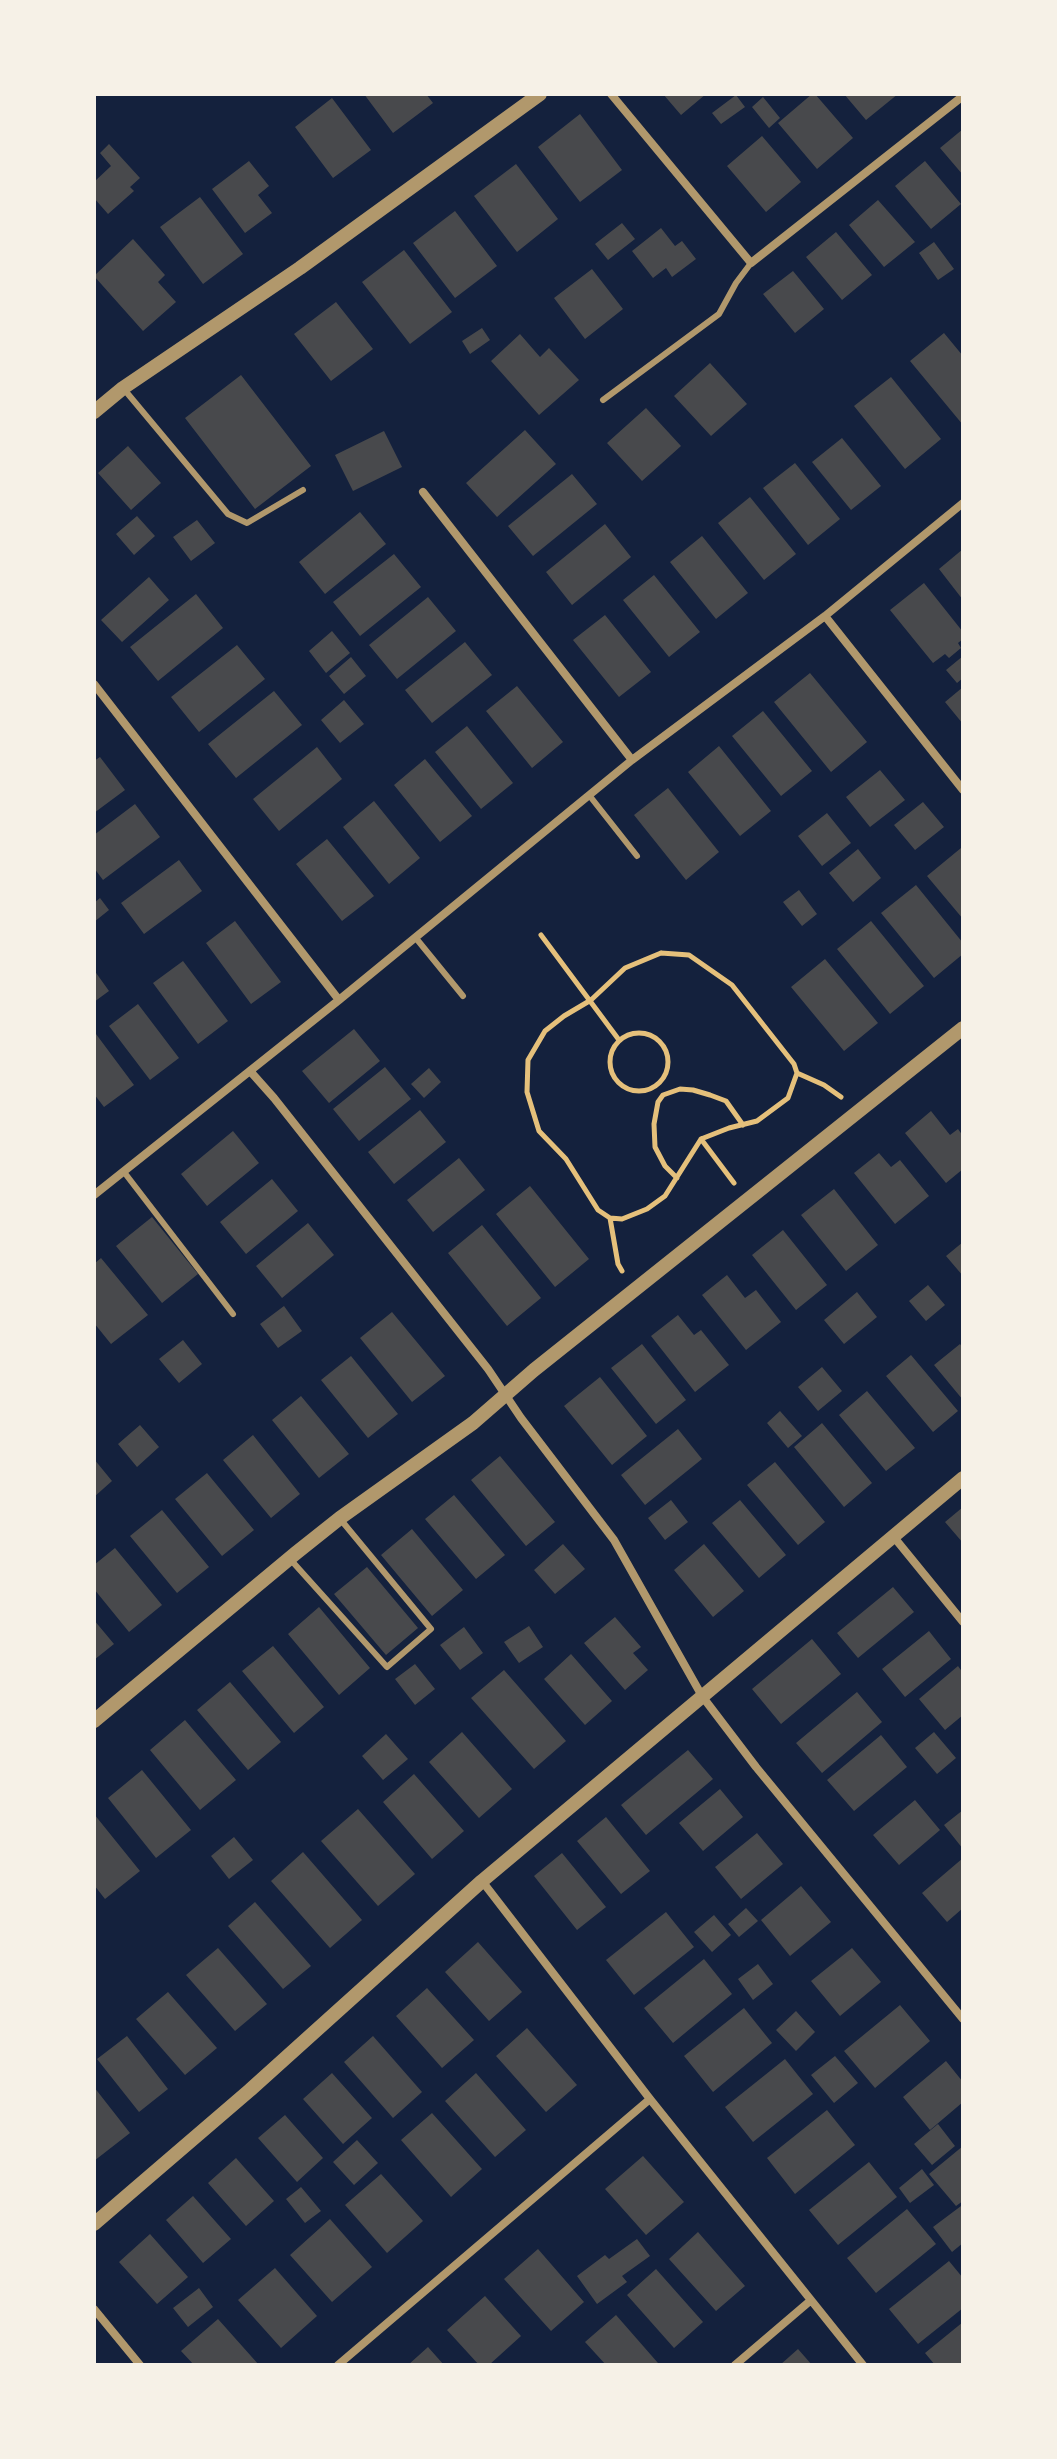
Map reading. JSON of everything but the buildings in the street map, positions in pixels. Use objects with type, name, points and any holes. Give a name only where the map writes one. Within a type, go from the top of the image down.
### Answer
[{"type":"street","points":[[94,412],[123,388],[300,268],[540,94]]},
{"type":"street","points":[[611,94],[751,263],[963,96]]},
{"type":"street","points":[[423,492],[632,760]]},
{"type":"street","points":[[94,1195],[339,1000],[632,760],[825,616],[963,503]]},
{"type":"street","points":[[825,616],[963,790]]},
{"type":"street","points":[[94,684],[339,1000]]},
{"type":"street","points":[[94,1721],[340,1518],[473,1423],[963,1028]]},
{"type":"street","points":[[250,1071],[488,1369],[614,1540],[702,1696],[756,1767],[963,2019]]},
{"type":"street","points":[[94,2224],[250,2090],[482,1881],[963,1478]]},
{"type":"street","points":[[893,1536],[963,1622]]},
{"type":"street","points":[[482,1881],[650,2099],[863,2365]]},
{"type":"street","points":[[338,2365],[650,2099]]},
{"type":"street","points":[[735,2365],[810,2301]]},
{"type":"street","points":[[94,2309],[140,2365]]},
{"type":"lane","points":[[603,400],[719,314],[751,263]]},
{"type":"lane","points":[[123,388],[228,514],[247,523],[303,490]]},
{"type":"lane","points":[[589,795],[637,856]]},
{"type":"lane","points":[[415,937],[463,996]]},
{"type":"lane","points":[[124,1172],[233,1314]]},
{"type":"lane","points":[[290,1559],[387,1667],[431,1629],[340,1518]]},
{"type":"path","points":[[541,935],[619,1040]]},
{"type":"path","points":[[661,953],[689,955],[732,985],[794,1064],[797,1073],[788,1098],[757,1121],[701,1139],[665,1196],[647,1209],[622,1219],[610,1218],[598,1210],[566,1159],[539,1131],[527,1092],[528,1060],[545,1031],[591,1000],[625,968],[661,953]]},
{"type":"path","points":[[639,1032],[654,1036],[661,1043],[668,1066],[657,1085],[645,1091],[635,1091],[623,1087],[615,1079],[609,1059],[619,1040],[639,1032]]},
{"type":"path","points":[[797,1073],[824,1085]]},
{"type":"path","points":[[657,1085],[663,1095]]},
{"type":"path","points":[[677,1178],[665,1166],[655,1147],[654,1124],[658,1102],[663,1095],[680,1089],[693,1090],[726,1101],[743,1125]]},
{"type":"path","points":[[701,1139],[748,1201]]},
{"type":"path","points":[[610,1218],[618,1264],[633,1291]]}]
